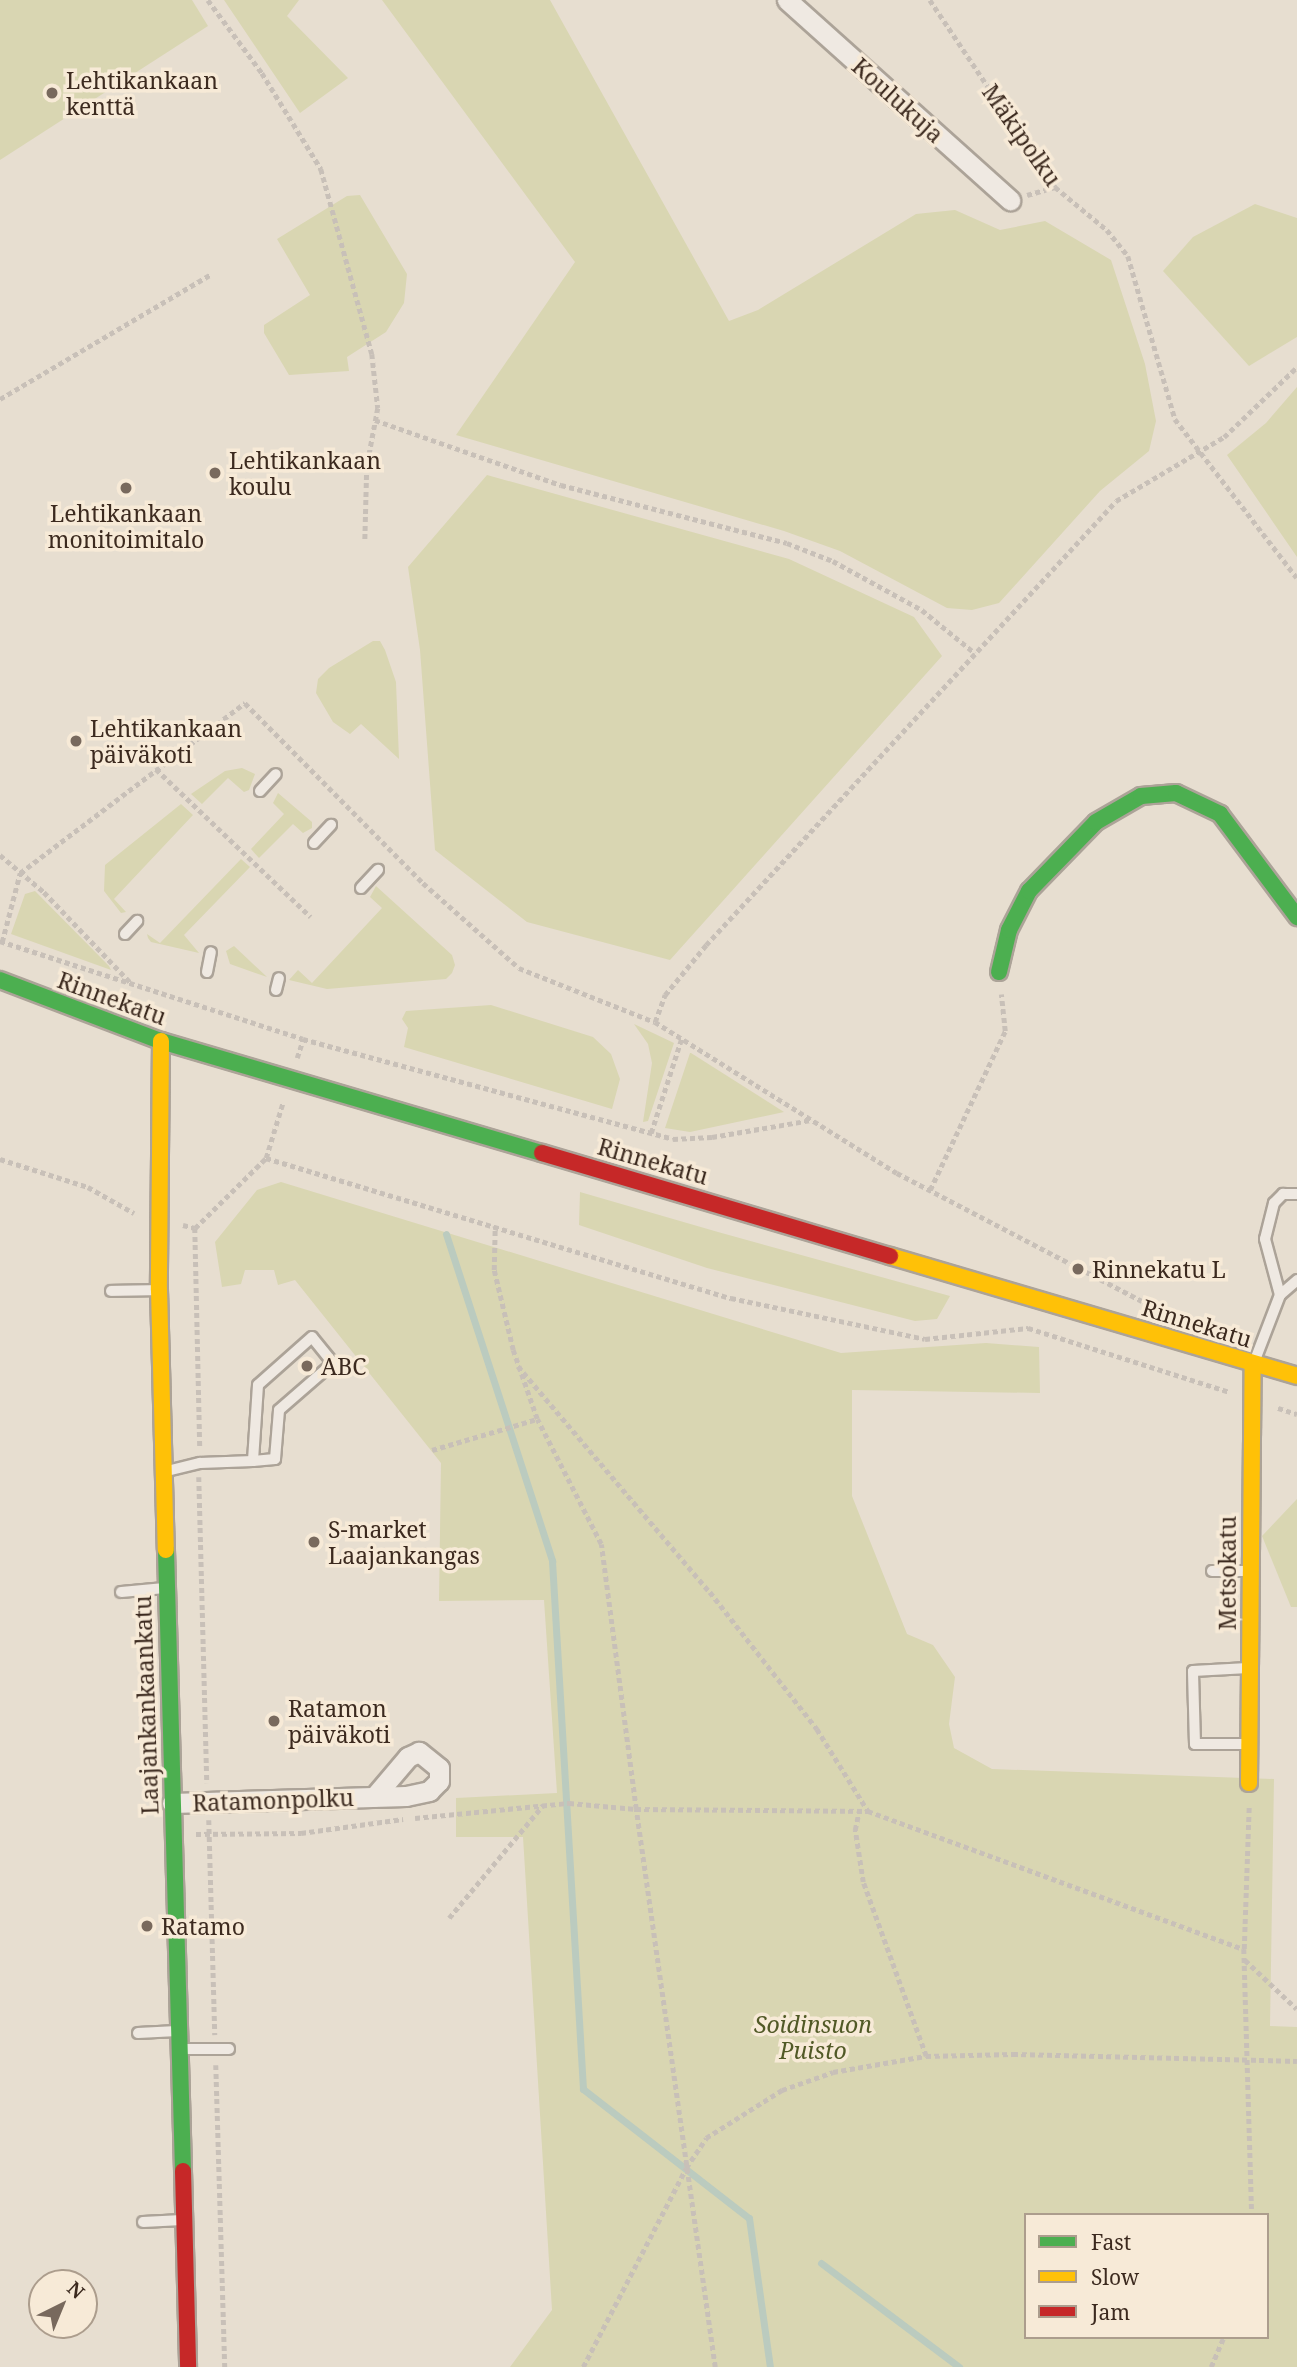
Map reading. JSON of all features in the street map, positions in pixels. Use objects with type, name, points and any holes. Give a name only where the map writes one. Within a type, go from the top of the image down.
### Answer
[{"type":"street","name":"Koulukuja","points":[[787,0],[1010,200]]},
{"type":"street","points":[[999,972],[1009,930],[1029,891],[1096,822],[1140,796],[1175,793],[1220,814],[1297,917]]},
{"type":"street","name":"Rinnekatu","points":[[0,980],[161,1041],[1297,1376]]},
{"type":"street","name":"Laajankankaankatu","points":[[161,1041],[159,1290],[165,1588],[188,2367]]},
{"type":"street","name":"Metsokatu","points":[[1249,1783],[1253,1364]]},
{"type":"street","name":"Ratamonpolku","points":[[172,1803],[374,1797]]},
{"type":"lane","points":[[260,791],[276,774]]},
{"type":"lane","points":[[314,843],[331,825]]},
{"type":"lane","points":[[361,888],[378,870]]},
{"type":"lane","points":[[125,934],[137,921]]},
{"type":"lane","points":[[207,972],[211,952]]},
{"type":"lane","points":[[276,990],[279,978]]},
{"type":"lane","points":[[1280,1295],[1265,1239],[1274,1203],[1283,1194],[1297,1194]]},
{"type":"lane","points":[[1253,1364],[1280,1295],[1297,1280]]},
{"type":"lane","points":[[111,1291],[159,1290]]},
{"type":"lane","points":[[163,1472],[200,1463],[253,1461],[275,1459],[279,1410],[333,1363],[312,1336],[258,1385],[253,1461]]},
{"type":"lane","points":[[1212,1571],[1249,1571]]},
{"type":"lane","points":[[121,1592],[165,1588]]},
{"type":"lane","points":[[1249,1668],[1193,1671],[1195,1744],[1249,1744]]},
{"type":"lane","points":[[138,2034],[177,2031]]},
{"type":"lane","points":[[177,2049],[229,2049]]},
{"type":"lane","points":[[143,2222],[183,2220]]},
{"type":"path","points":[[208,0],[262,72],[321,169],[372,354],[376,420],[367,466],[365,540]]},
{"type":"path","name":"Mäkipolku","points":[[930,0],[1055,187],[1107,230],[1128,256],[1175,419],[1198,451],[1233,490],[1297,578]]},
{"type":"path","points":[[1010,200],[1055,187]]},
{"type":"path","points":[[0,399],[211,274]]},
{"type":"path","points":[[655,1022],[665,995],[706,946],[1116,501],[1249,418],[1297,367]]},
{"type":"path","points":[[376,420],[561,485],[787,543],[833,561],[922,610],[975,653]]},
{"type":"path","points":[[156,769],[311,917]]},
{"type":"path","points":[[71,832],[20,873],[1,942],[303,1039],[673,1139],[712,1137],[812,1119]]},
{"type":"path","points":[[0,855],[133,985]]},
{"type":"path","points":[[423,883],[494,950],[519,968],[562,989],[655,1022],[930,1190],[1161,1310]]},
{"type":"path","points":[[930,1190],[1005,1031],[999,972]]},
{"type":"path","points":[[651,1133],[682,1037]]},
{"type":"path","points":[[296,1059],[303,1039]]},
{"type":"path","points":[[266,1158],[731,1298],[925,1339],[1028,1328],[1252,1399]]},
{"type":"path","points":[[495,1226],[494,1269],[518,1366],[537,1419],[601,1544],[715,2367]]},
{"type":"path","points":[[518,1366],[710,1592],[817,1729],[868,1811]]},
{"type":"path","points":[[432,1450],[537,1419]]},
{"type":"path","points":[[1249,1783],[1244,1948],[1252,2213]]},
{"type":"path","points":[[173,1834],[301,1833],[543,1805],[636,1809],[868,1811],[1244,1948]]},
{"type":"path","points":[[449,1918],[543,1805]]},
{"type":"path","points":[[859,1811],[855,1830],[863,1882],[926,2056]]},
{"type":"path","points":[[1245,1959],[1297,2009]]},
{"type":"path","points":[[583,2367],[688,2163],[706,2138],[782,2090],[833,2072],[926,2056],[1013,2054],[1247,2063],[1297,2061]]},
{"type":"path","points":[[1211,2367],[1223,2339]]},
{"type":"green space","name":"Lehtikankaan kenttä","points":[[0,0],[192,0],[208,26],[0,160]]},
{"type":"green space","points":[[224,0],[299,0],[287,16],[348,78],[300,113]]},
{"type":"green space","points":[[382,0],[550,0],[729,321],[758,310],[916,214],[955,210],[1000,230],[1045,221],[1111,260],[1145,364],[1156,421],[1149,451],[1100,491],[999,603],[972,610],[947,608],[840,551],[784,531],[456,435],[575,262]]},
{"type":"green space","points":[[360,195],[407,274],[404,303],[386,332],[347,357],[349,371],[289,375],[264,333],[264,325],[310,295],[277,239],[347,196]]},
{"type":"green space","points":[[1255,204],[1297,218],[1297,337],[1249,366],[1163,271],[1193,237]]},
{"type":"green space","points":[[1297,387],[1297,557],[1227,455],[1266,423]]},
{"type":"green space","points":[[487,475],[789,559],[914,617],[942,656],[670,960],[527,922],[435,850],[420,650],[408,567]]},
{"type":"green space","points":[[373,641],[380,641],[396,682],[399,759],[361,724],[350,734],[333,722],[316,693],[318,679],[329,668]]},
{"type":"green space","points":[[242,768],[255,774],[249,790],[244,792],[228,778],[202,804],[191,794],[225,771]]},
{"type":"green space","points":[[278,793],[312,822],[312,828],[303,833],[293,824],[259,858],[251,849],[284,814],[273,803]]},
{"type":"green space","points":[[181,804],[193,815],[114,899],[126,912],[121,913],[104,891],[105,865]]},
{"type":"green space","points":[[241,859],[250,867],[184,935],[199,953],[151,942],[147,934],[160,943]]},
{"type":"green space","points":[[376,886],[452,955],[455,965],[452,973],[446,979],[327,989],[289,980],[298,970],[312,983],[382,908],[370,897]]},
{"type":"green space","points":[[35,891],[111,970],[11,934],[25,894]]},
{"type":"green space","points":[[234,946],[267,977],[230,964],[226,951]]},
{"type":"green space","points":[[491,1005],[593,1037],[611,1054],[620,1079],[612,1109],[404,1047],[408,1028],[402,1019],[406,1011]]},
{"type":"green space","points":[[634,1024],[674,1043],[648,1121],[643,1122],[652,1063],[648,1044]]},
{"type":"green space","points":[[690,1053],[784,1112],[690,1132],[665,1128]]},
{"type":"green space","name":"Soidinsuon Puisto","points":[[281,1182],[841,1353],[986,1343],[1039,1347],[1040,1393],[852,1390],[852,1496],[907,1634],[933,1645],[955,1677],[949,1724],[954,1748],[992,1769],[1274,1779],[1270,2026],[1297,2027],[1297,2367],[510,2367],[552,2310],[523,1837],[456,1837],[456,1798],[557,1793],[544,1600],[439,1601],[441,1463],[295,1280],[278,1285],[274,1270],[245,1270],[241,1284],[222,1287],[215,1242],[257,1190]]},
{"type":"green space","points":[[580,1192],[950,1296],[937,1319],[915,1321],[707,1268],[579,1225]]},
{"type":"green space","points":[[1297,1499],[1297,1607],[1291,1607],[1262,1536]]},
{"type":"waterway","points":[[446,1234],[552,1561],[583,2089],[749,2218],[770,2367]]},
{"type":"waterway","points":[[821,2263],[959,2367]]},
{"type":"traffic: fast","points":[[999,972],[1009,930],[1029,891],[1096,822],[1141,796],[1176,793],[1220,814],[1297,917]]},
{"type":"traffic: fast","points":[[0,980],[161,1041],[542,1153]]},
{"type":"traffic: fast","points":[[166,1550],[183,2171]]},
{"type":"traffic: slow","points":[[161,1041],[159,1290],[166,1550]]},
{"type":"traffic: slow","points":[[890,1256],[1297,1376]]},
{"type":"traffic: slow","points":[[1249,1783],[1253,1364]]},
{"type":"traffic: jam","points":[[542,1153],[890,1256]]},
{"type":"traffic: jam","points":[[183,2171],[188,2367]]},
{"type":"place","name":"Lehtikankaan kenttä","points":[[52,93]]},
{"type":"place","name":"Lehtikankaan koulu","points":[[215,473]]},
{"type":"place","name":"Lehtikankaan monitoimitalo","points":[[126,488]]},
{"type":"place","name":"Lehtikankaan päiväkoti","points":[[76,741]]},
{"type":"place","name":"Rinnekatu L","points":[[1078,1269]]},
{"type":"place","name":"ABC","points":[[307,1366]]},
{"type":"place","name":"S-market Laajankangas","points":[[314,1542]]},
{"type":"place","name":"Ratamon päiväkoti","points":[[274,1721]]},
{"type":"place","name":"Ratamo","points":[[147,1926]]}]
